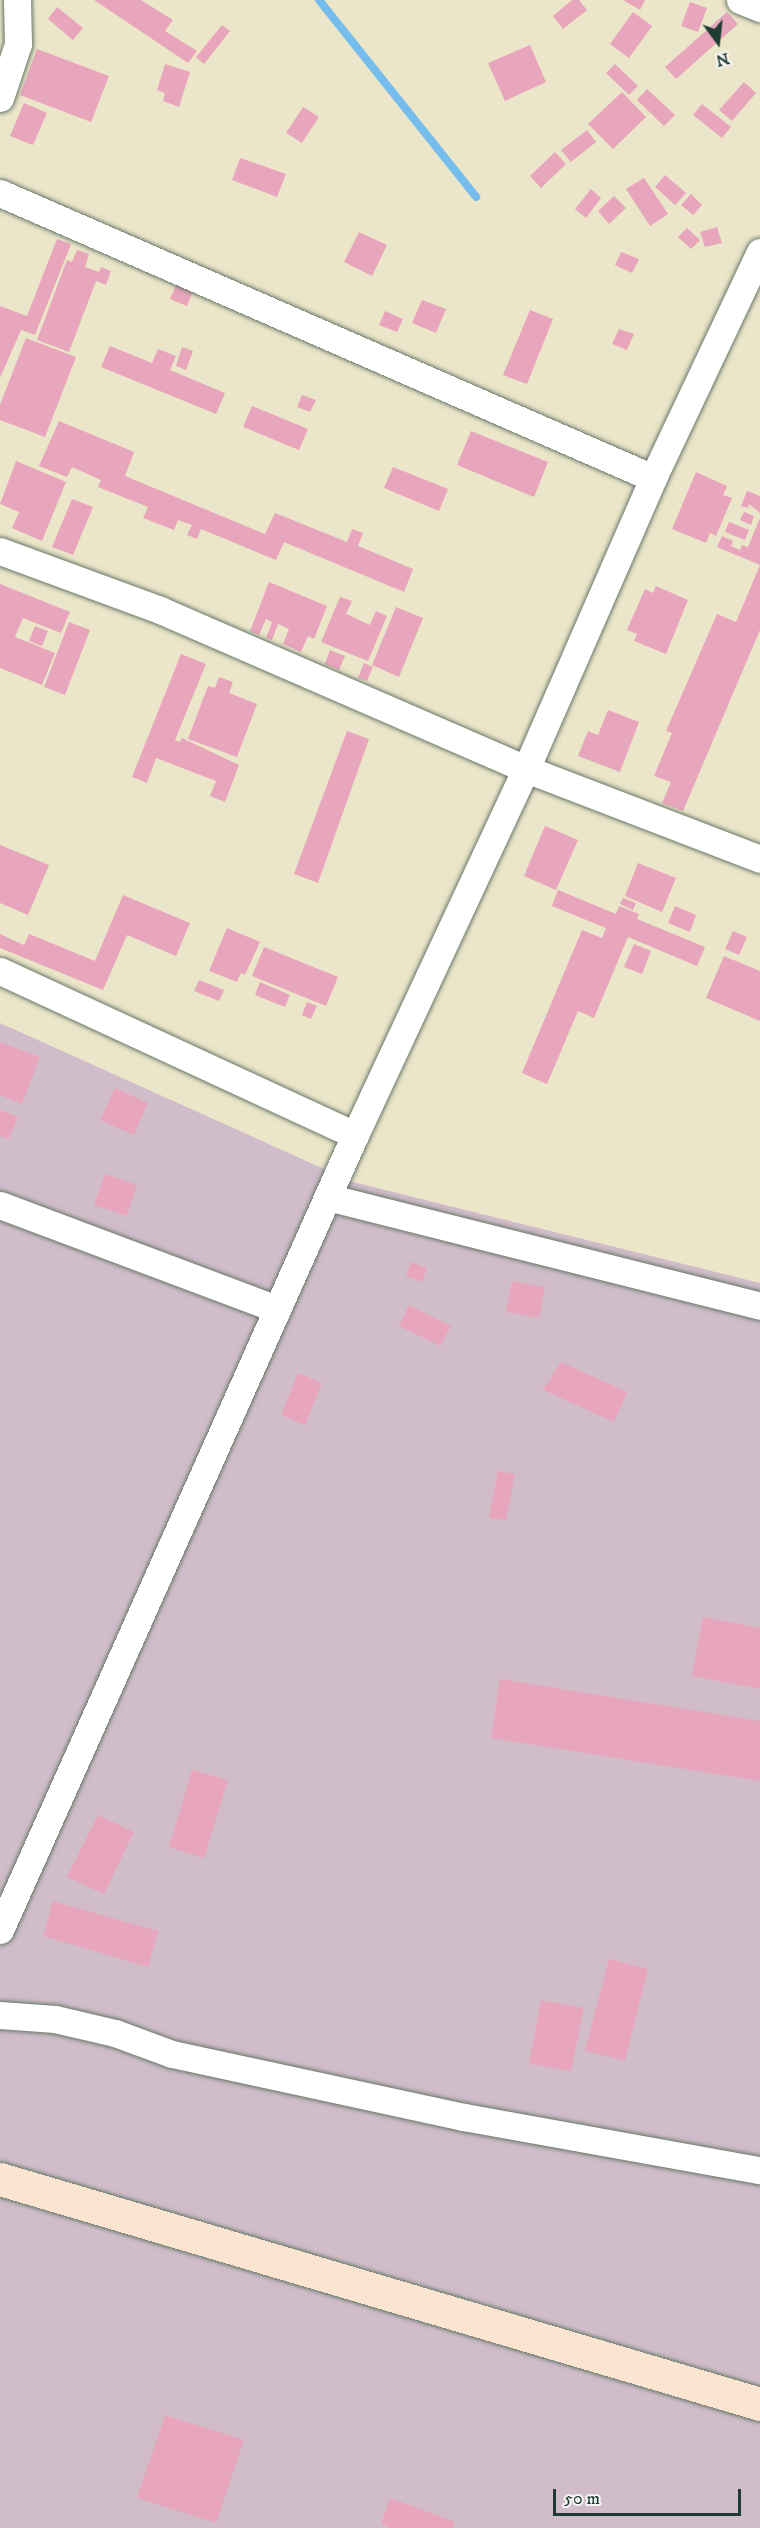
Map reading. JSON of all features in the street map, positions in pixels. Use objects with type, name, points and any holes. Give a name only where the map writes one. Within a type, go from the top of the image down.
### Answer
[{"type":"street","points":[[0,98],[18,44],[17,0]]},
{"type":"street","points":[[740,0],[760,8]]},
{"type":"street","points":[[0,193],[653,478]]},
{"type":"street","points":[[0,1930],[355,1135],[526,769],[653,478],[760,252]]},
{"type":"street","points":[[0,551],[160,610],[526,769],[760,859]]},
{"type":"street","points":[[0,970],[355,1135]]},
{"type":"street","points":[[327,1197],[760,1306]]},
{"type":"street","points":[[0,1205],[277,1308]]},
{"type":"street","points":[[0,2014],[55,2019],[115,2032],[172,2054],[464,2117],[760,2170]]},
{"type":"street","points":[[0,2179],[760,2404]]},
{"type":"shaded area","points":[[0,1023],[353,1182],[760,1283],[760,2528],[0,2528]]},
{"type":"building","points":[[94,0],[141,0],[173,20],[165,31],[197,51],[188,63]]},
{"type":"building","points":[[572,0],[579,0],[587,10],[563,29],[553,16]]},
{"type":"building","points":[[623,0],[645,0],[640,10]]},
{"type":"building","points":[[690,2],[707,8],[698,32],[681,26]]},
{"type":"building","points":[[57,7],[83,28],[73,40],[48,19]]},
{"type":"building","points":[[633,12],[652,26],[629,58],[610,44]]},
{"type":"building","points":[[727,12],[738,24],[676,79],[665,67]]},
{"type":"building","points":[[222,25],[230,31],[204,64],[196,57]]},
{"type":"building","points":[[530,45],[546,82],[505,101],[488,63]]},
{"type":"building","points":[[37,49],[109,76],[91,122],[20,95]]},
{"type":"building","points":[[165,64],[190,72],[179,107],[163,101],[165,93],[157,90]]},
{"type":"building","points":[[615,64],[638,86],[629,95],[606,73]]},
{"type":"building","points":[[744,82],[756,93],[732,121],[719,110]]},
{"type":"building","points":[[647,89],[675,115],[664,126],[637,100]]},
{"type":"building","points":[[622,92],[646,117],[613,149],[588,124]]},
{"type":"building","points":[[24,103],[47,113],[33,145],[10,136]]},
{"type":"building","points":[[702,104],[731,127],[722,138],[693,115]]},
{"type":"building","points":[[303,107],[319,117],[302,143],[286,133]]},
{"type":"building","points":[[587,130],[596,142],[571,162],[561,150]]},
{"type":"building","points":[[555,152],[566,164],[541,188],[530,176]]},
{"type":"building","points":[[240,158],[286,174],[277,197],[232,180]]},
{"type":"building","points":[[665,175],[686,193],[675,205],[655,187]]},
{"type":"building","points":[[644,178],[668,214],[650,226],[626,189]]},
{"type":"building","points":[[591,189],[601,198],[586,218],[575,209]]},
{"type":"building","points":[[691,194],[702,205],[693,215],[681,205]]},
{"type":"building","points":[[614,196],[626,208],[609,224],[598,211]]},
{"type":"building","points":[[717,227],[722,243],[705,247],[700,232]]},
{"type":"building","points":[[687,228],[700,240],[691,249],[678,237]]},
{"type":"building","points":[[359,232],[387,245],[372,276],[344,262]]},
{"type":"building","points":[[57,239],[71,244],[35,335],[21,330],[0,378],[0,306],[27,316]]},
{"type":"building","points":[[77,250],[89,254],[85,267],[99,272],[101,267],[111,271],[106,285],[96,281],[69,352],[37,340],[67,260],[72,262]]},
{"type":"building","points":[[621,252],[639,259],[632,273],[615,265]]},
{"type":"building","points":[[176,285],[193,291],[187,306],[170,299]]},
{"type":"building","points":[[422,300],[446,309],[436,333],[412,323]]},
{"type":"building","points":[[530,310],[553,319],[527,384],[503,375]]},
{"type":"building","points":[[385,311],[403,319],[397,332],[379,325]]},
{"type":"building","points":[[619,329],[634,334],[627,350],[612,344]]},
{"type":"building","points":[[26,338],[76,357],[45,437],[0,420],[0,405]]},
{"type":"building","points":[[110,346],[152,363],[158,349],[176,356],[170,370],[225,393],[216,414],[101,367]]},
{"type":"building","points":[[182,347],[193,351],[186,370],[176,366]]},
{"type":"building","points":[[302,395],[316,400],[310,412],[297,407]]},
{"type":"building","points":[[252,406],[308,429],[299,450],[243,427]]},
{"type":"building","points":[[59,421],[134,452],[125,476],[265,534],[275,513],[347,542],[352,529],[363,533],[358,546],[413,569],[404,592],[284,542],[276,560],[201,529],[197,539],[187,535],[192,525],[178,520],[174,530],[143,518],[148,507],[98,487],[101,480],[72,467],[67,477],[39,466]]},
{"type":"building","points":[[471,431],[548,462],[534,497],[457,465]]},
{"type":"building","points":[[16,461],[66,482],[42,541],[12,528],[19,512],[0,504]]},
{"type":"building","points":[[393,467],[448,489],[439,511],[384,488]]},
{"type":"building","points":[[696,472],[727,486],[723,495],[732,498],[716,536],[710,533],[706,543],[672,529]]},
{"type":"building","points":[[747,491],[760,496],[760,513],[749,504],[748,508],[741,506]]},
{"type":"building","points":[[72,499],[93,507],[73,555],[52,547]]},
{"type":"building","points":[[744,512],[754,516],[751,525],[740,520]]},
{"type":"building","points":[[760,518],[760,565],[717,547],[722,536],[733,541],[731,546],[740,550],[742,545],[748,547]]},
{"type":"building","points":[[729,522],[749,530],[745,540],[725,532]]},
{"type":"building","points":[[760,565],[760,630],[683,811],[662,803],[671,782],[654,776],[672,733],[666,731],[717,614],[736,622]]},
{"type":"building","points":[[269,582],[327,606],[314,639],[308,636],[301,652],[283,644],[289,629],[278,624],[272,640],[266,638],[272,622],[266,619],[259,635],[250,631]]},
{"type":"building","points":[[0,584],[70,612],[61,633],[23,618],[15,637],[55,653],[42,685],[0,668]]},
{"type":"building","points":[[656,586],[688,600],[666,654],[634,641],[637,634],[627,630],[645,589],[653,593]]},
{"type":"building","points":[[340,597],[352,601],[346,614],[370,625],[376,611],[387,616],[368,661],[321,642]]},
{"type":"building","points":[[396,607],[423,618],[399,677],[372,665]]},
{"type":"building","points":[[69,622],[90,630],[65,695],[44,687]]},
{"type":"building","points":[[35,626],[48,631],[42,646],[29,641]]},
{"type":"building","points":[[330,650],[345,656],[339,670],[325,664]]},
{"type":"building","points":[[181,654],[206,664],[175,740],[180,742],[182,738],[239,765],[225,802],[210,796],[216,781],[156,758],[147,783],[132,777]]},
{"type":"building","points":[[364,663],[373,667],[367,681],[358,678]]},
{"type":"building","points":[[219,677],[233,682],[229,693],[257,704],[237,757],[188,739],[208,686],[215,688]]},
{"type":"building","points":[[608,710],[639,722],[620,772],[578,756],[588,731],[598,735]]},
{"type":"building","points":[[347,731],[369,739],[318,883],[294,874]]},
{"type":"building","points":[[545,826],[578,840],[556,890],[524,876]]},
{"type":"building","points":[[0,845],[49,865],[28,915],[0,903]]},
{"type":"building","points":[[638,863],[676,878],[662,912],[625,896]]},
{"type":"building","points":[[558,890],[616,914],[619,906],[639,914],[637,919],[705,947],[697,966],[628,937],[594,1018],[578,1011],[547,1084],[522,1073],[582,930],[602,938],[606,928],[552,906]]},
{"type":"building","points":[[123,895],[190,923],[176,956],[127,935],[103,990],[0,948],[0,934],[24,945],[29,934],[95,961]]},
{"type":"building","points":[[623,898],[636,903],[633,910],[620,904]]},
{"type":"building","points":[[675,906],[696,915],[690,932],[668,923]]},
{"type":"building","points":[[227,928],[260,942],[245,975],[241,973],[237,982],[209,971]]},
{"type":"building","points":[[733,931],[747,937],[739,955],[725,949]]},
{"type":"building","points":[[634,944],[651,951],[642,974],[624,967]]},
{"type":"building","points":[[264,947],[338,977],[326,1006],[252,976]]},
{"type":"building","points":[[724,956],[760,971],[760,1021],[706,998]]},
{"type":"building","points":[[199,980],[224,990],[219,1001],[194,991]]},
{"type":"building","points":[[260,982],[290,995],[285,1007],[255,995]]},
{"type":"building","points":[[307,1002],[317,1006],[311,1019],[302,1015]]},
{"type":"building","points":[[0,1042],[40,1057],[22,1104],[0,1095]]},
{"type":"building","points":[[115,1088],[148,1103],[134,1135],[100,1120]]},
{"type":"building","points":[[0,1110],[18,1117],[9,1139],[0,1136]]},
{"type":"building","points":[[105,1174],[137,1185],[127,1216],[94,1205]]},
{"type":"building","points":[[411,1262],[427,1268],[422,1282],[406,1276]]},
{"type":"building","points":[[512,1281],[545,1287],[539,1318],[506,1312]]},
{"type":"building","points":[[409,1305],[451,1326],[440,1346],[399,1326]]},
{"type":"building","points":[[561,1362],[627,1392],[614,1422],[543,1390]]},
{"type":"building","points":[[298,1373],[322,1383],[305,1425],[281,1415]]},
{"type":"building","points":[[498,1471],[515,1474],[506,1520],[489,1518]]},
{"type":"building","points":[[703,1617],[760,1628],[760,1689],[692,1676]]},
{"type":"building","points":[[500,1679],[760,1721],[760,1781],[491,1738]]},
{"type":"building","points":[[192,1770],[228,1780],[204,1858],[169,1847]]},
{"type":"building","points":[[98,1815],[134,1832],[104,1894],[67,1877]]},
{"type":"building","points":[[53,1901],[158,1931],[148,1967],[43,1936]]},
{"type":"building","points":[[609,1959],[648,1969],[625,2061],[585,2051]]},
{"type":"building","points":[[541,2000],[584,2008],[571,2071],[529,2064]]},
{"type":"building","points":[[165,2415],[244,2440],[216,2523],[137,2498]]},
{"type":"building","points":[[390,2498],[455,2522],[452,2528],[391,2528],[381,2524]]},
{"type":"waterway","points":[[319,0],[476,197]]}]
